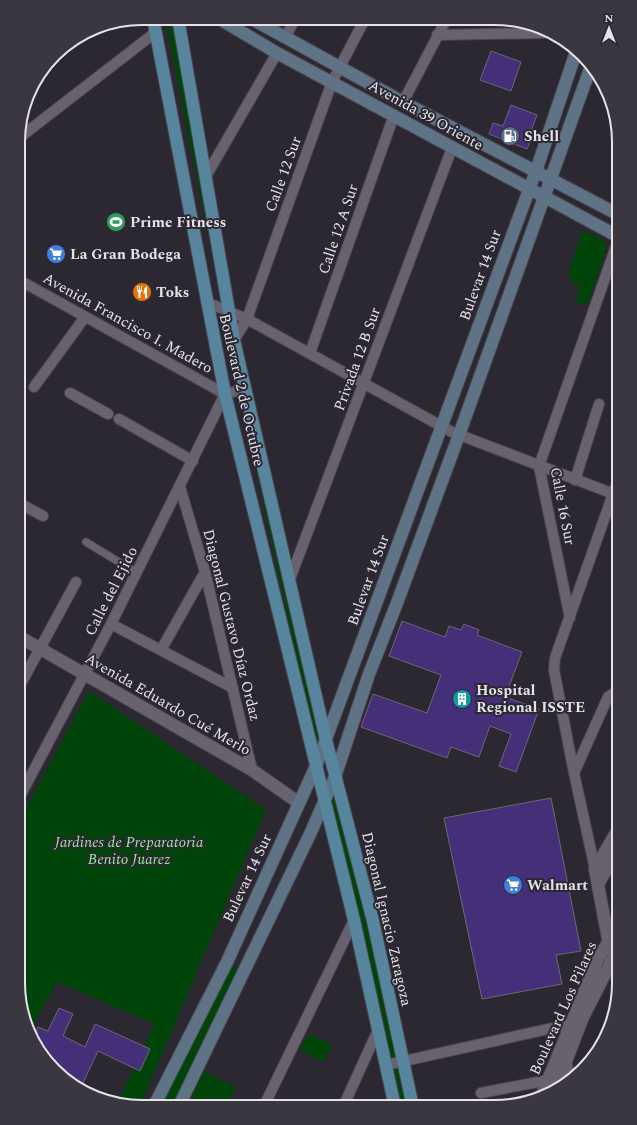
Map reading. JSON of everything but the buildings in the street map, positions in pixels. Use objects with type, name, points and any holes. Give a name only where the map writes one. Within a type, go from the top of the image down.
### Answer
[{"type":"main road","name":"Boulevard 2 de Octubre","points":[[155,25],[206,302],[225,394],[316,766]]},
{"type":"main road","name":"Boulevard 2 de Octubre","points":[[179,25],[234,340],[326,740]]},
{"type":"main road","name":"Avenida 39 Oriente","points":[[230,25],[277,53],[612,234]]},
{"type":"main road","name":"Avenida 39 Oriente","points":[[262,25],[404,102],[536,170],[612,211]]},
{"type":"main road","name":"Bulevar 14 Sur","points":[[157,1100],[227,962],[316,766],[536,170],[574,56]]},
{"type":"main road","points":[[182,1100],[325,801],[336,774],[369,674],[459,435],[589,73]]},
{"type":"main road","name":"Diagonal Ignacio Zaragoza","points":[[326,740],[374,926],[412,1100]]},
{"type":"main road","points":[[316,766],[354,920],[394,1100]]},
{"type":"street","points":[[285,38],[292,25]]},
{"type":"street","name":"Calle 12 Sur","points":[[234,340],[247,319],[332,82],[362,25]]},
{"type":"street","points":[[404,102],[443,25]]},
{"type":"street","points":[[26,133],[156,32]]},
{"type":"street","points":[[437,35],[535,32]]},
{"type":"street","points":[[205,178],[277,53]]},
{"type":"street","name":"Calle 12 A Sur","points":[[310,353],[394,115]]},
{"type":"street","name":"Privada 12 B Sur","points":[[290,579],[452,148]]},
{"type":"street","name":"Calle 16 Sur","points":[[570,618],[539,466],[612,258]]},
{"type":"street","name":"Avenida Francisco I. Madero","points":[[25,283],[225,394]]},
{"type":"street","points":[[206,302],[247,319],[459,435],[612,494]]},
{"type":"street","points":[[34,387],[85,317]]},
{"type":"street","points":[[225,394],[245,389]]},
{"type":"street","points":[[70,393],[108,414]]},
{"type":"street","name":"Calle del Ejido","points":[[25,787],[112,624],[225,394]]},
{"type":"street","points":[[575,480],[599,404]]},
{"type":"street","points":[[119,419],[193,461]]},
{"type":"street","name":"Diagonal Gustavo Díaz Ordaz","points":[[180,487],[205,572],[252,770]]},
{"type":"street","points":[[25,506],[43,516]]},
{"type":"street","name":"Calle 16 Sur","points":[[570,618],[612,506]]},
{"type":"street","points":[[86,542],[137,573]]},
{"type":"street","points":[[161,650],[205,572]]},
{"type":"street","points":[[25,677],[41,650],[76,582]]},
{"type":"street","points":[[570,618],[555,658],[554,670],[598,884],[612,937]]},
{"type":"street","points":[[112,624],[233,688]]},
{"type":"street","name":"Avenida Eduardo Cué Merlo","points":[[25,640],[252,770],[299,803]]},
{"type":"street","points":[[574,772],[608,697],[612,694]]},
{"type":"street","points":[[595,869],[612,840]]},
{"type":"street","points":[[598,884],[612,859]]},
{"type":"street","points":[[267,1100],[354,920]]},
{"type":"street","name":"Boulevard Los Pilares","points":[[551,1085],[571,1024],[598,959],[612,947]]},
{"type":"street","name":"Boulevard Los Pilares","points":[[551,1085],[566,1060],[583,1017],[612,969]]},
{"type":"street","points":[[386,1065],[403,1060],[571,1024],[583,1017]]},
{"type":"street","points":[[345,1100],[378,1030]]},
{"type":"street","points":[[566,1060],[569,1074]]},
{"type":"street","points":[[481,1093],[551,1085]]},
{"type":"green space","points":[[166,25],[176,25],[251,394],[240,396]]},
{"type":"green space","points":[[582,230],[604,240],[607,248],[587,305],[576,302],[579,286],[569,279],[569,271]]},
{"type":"green space","points":[[254,412],[324,704],[328,729],[316,748],[244,414]]},
{"type":"green space","name":"Jardines de Preparatoria Benito Juarez","points":[[89,691],[266,810],[143,1100],[120,1098],[154,1024],[57,982],[33,1025],[27,1006],[25,990],[25,810]]},
{"type":"green space","points":[[337,796],[400,1057],[387,1061],[330,801]]},
{"type":"green space","points":[[227,963],[241,970],[176,1100],[164,1100]]},
{"type":"green space","points":[[308,1034],[332,1045],[324,1062],[300,1051]]},
{"type":"green space","points":[[401,1066],[408,1100],[397,1100],[390,1068]]},
{"type":"green space","points":[[201,1070],[236,1087],[229,1100],[198,1100],[188,1095]]},
{"type":"place","name":"Shell","points":[[510,136]]},
{"type":"place","name":"Prime Fitness","points":[[116,222]]},
{"type":"place","name":"La Gran Bodega","points":[[56,254]]},
{"type":"place","name":"Toks","points":[[142,292]]},
{"type":"place","name":"Hospital Regional ISSTE","points":[[462,699]]},
{"type":"place","name":"Walmart","points":[[513,885]]}]
